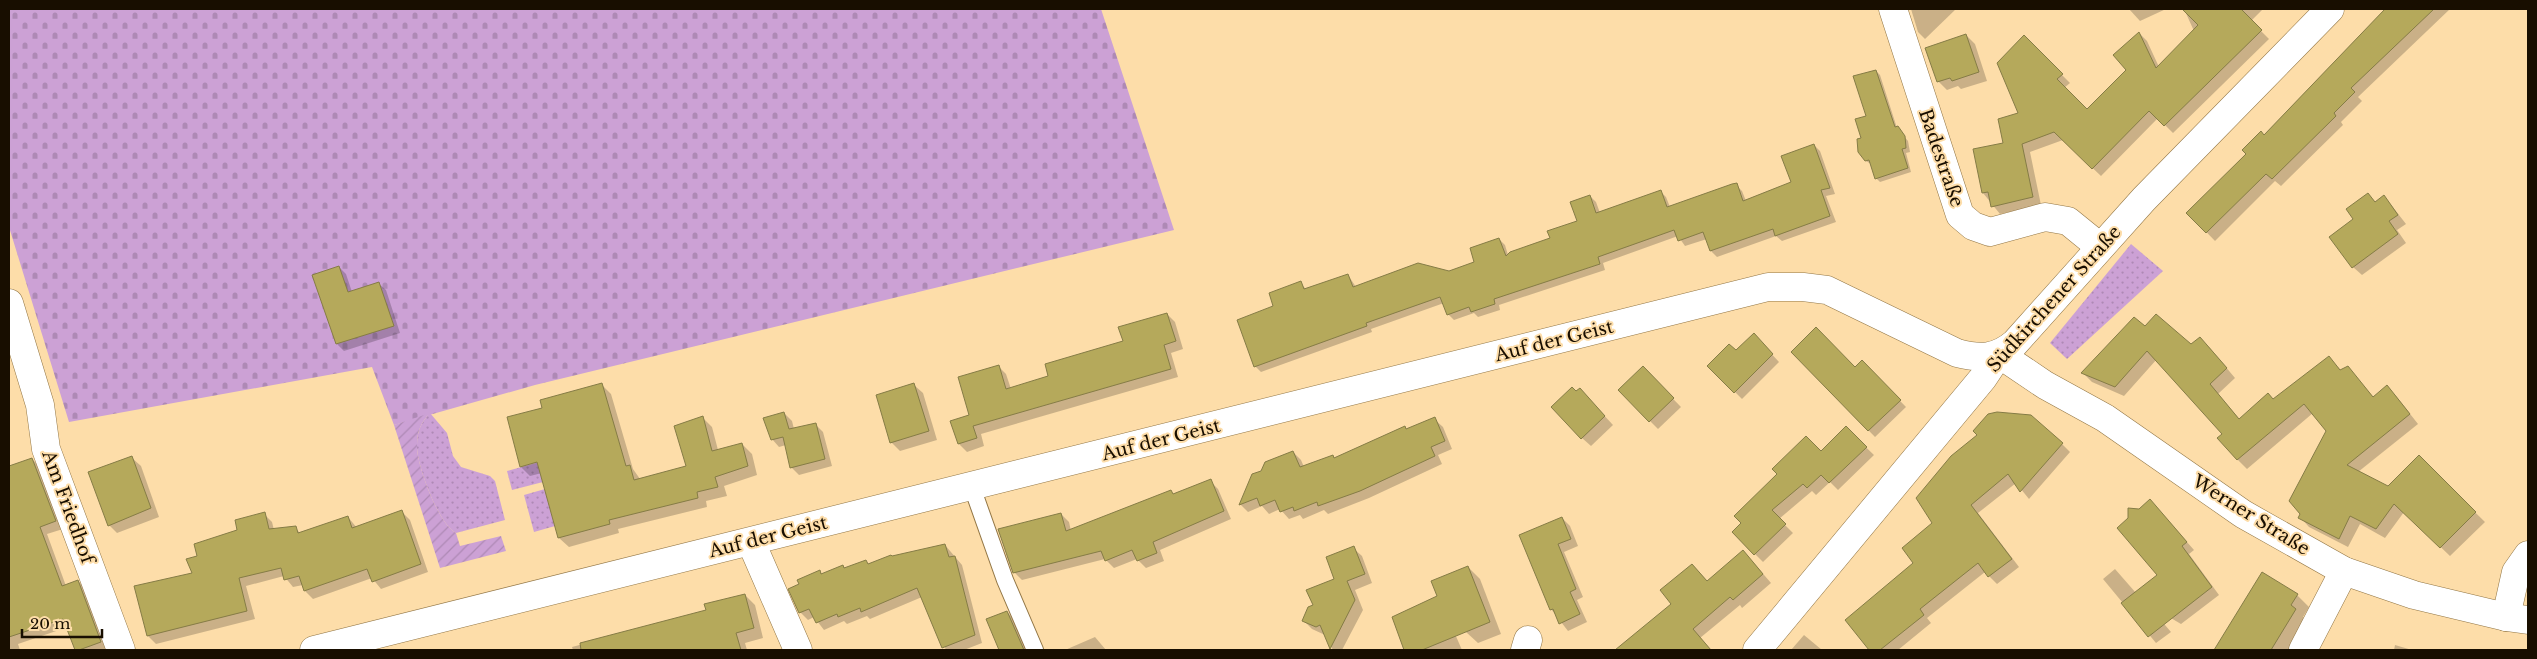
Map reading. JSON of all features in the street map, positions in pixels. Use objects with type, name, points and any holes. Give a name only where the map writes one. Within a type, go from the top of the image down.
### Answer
[{"type":"street","name":"Badestraße","points":[[1893,9],[1960,215],[1973,226],[1990,232],[2045,217],[2068,221],[2100,247]]},
{"type":"street","name":"Südkirchener Straße","points":[[1758,650],[1983,378],[1999,354],[2021,336],[2100,247],[2330,9]]},
{"type":"street","name":"Auf der Geist","points":[[314,650],[384,642],[751,542],[1768,287],[1803,287],[1827,290],[1957,352],[1979,358],[1999,354]]},
{"type":"street","name":"Am Friedhof","points":[[9,303],[40,404],[46,449],[121,650]]},
{"type":"street","name":"Werner Straße","points":[[1999,354],[2045,385],[2105,418],[2243,514],[2344,570],[2414,595],[2517,618]]},
{"type":"street","points":[[751,542],[798,650]]},
{"type":"street","points":[[2517,618],[2516,572],[2528,556]]},
{"type":"street","points":[[2303,650],[2344,570]]},
{"type":"lane","points":[[972,487],[1005,580],[1035,650]]},
{"type":"green space","points":[[9,9],[1101,9],[1174,230],[535,385],[394,425],[372,367],[69,422],[9,227]]},
{"type":"green space","points":[[2131,244],[2163,271],[2067,359],[2050,343]]},
{"type":"green space","points":[[430,413],[447,433],[453,456],[461,467],[490,476],[495,481],[505,520],[456,533],[449,528],[436,507],[424,479],[418,454],[417,440],[419,432],[424,420]]},
{"type":"green space","points":[[430,413],[420,428],[417,445],[420,466],[436,507],[449,528],[456,533],[460,546],[501,536],[506,551],[440,568],[394,425]]},
{"type":"green space","points":[[554,458],[543,482],[512,490],[507,471]]},
{"type":"green space","points":[[545,489],[555,526],[534,532],[524,495]]},
{"type":"building","points":[[2182,9],[2241,9],[2262,30],[2164,126],[2149,111],[2092,169],[2054,132],[2022,144],[2033,197],[1991,207],[1988,192],[1982,193],[1973,149],[2003,143],[1998,119],[2018,113],[1997,63],[2024,35],[2063,74],[2057,79],[2087,109],[2126,70],[2113,55],[2139,32],[2156,68],[2198,25]]},
{"type":"building","points":[[2385,9],[2434,9],[2351,88],[2355,92],[2334,113],[2336,116],[2272,179],[2266,174],[2206,233],[2186,213],[2246,154],[2242,150],[2261,131],[2264,135]]},
{"type":"building","points":[[1966,34],[1979,72],[1952,81],[1950,78],[1937,82],[1925,48]]},
{"type":"building","points":[[1876,70],[1895,127],[1898,126],[1905,136],[1906,148],[1902,149],[1908,168],[1875,179],[1869,160],[1865,161],[1858,152],[1857,139],[1861,138],[1855,119],[1866,116],[1853,76]]},
{"type":"building","points":[[1814,144],[1830,188],[1821,190],[1830,216],[1775,236],[1773,229],[1710,251],[1703,232],[1678,241],[1674,230],[1598,257],[1600,264],[1494,299],[1495,304],[1471,312],[1469,307],[1447,315],[1440,297],[1366,323],[1367,326],[1254,367],[1237,320],[1273,306],[1269,293],[1301,281],[1304,289],[1348,274],[1353,287],[1418,263],[1449,271],[1474,262],[1470,248],[1499,238],[1506,256],[1510,252],[1550,238],[1547,231],[1577,221],[1570,202],[1590,195],[1596,213],[1661,190],[1667,207],[1737,183],[1743,201],[1791,182],[1781,156]]},
{"type":"building","points":[[2368,193],[2375,202],[2384,195],[2398,215],[2389,221],[2398,234],[2352,268],[2329,237],[2353,219],[2346,209]]},
{"type":"building","points":[[339,266],[348,292],[379,282],[394,326],[336,344],[312,275]]},
{"type":"building","points":[[1167,313],[1176,341],[1164,345],[1171,369],[973,426],[977,438],[958,444],[950,421],[969,415],[958,377],[999,365],[1006,389],[1048,376],[1045,364],[1123,341],[1118,327]]},
{"type":"building","points":[[2156,314],[2191,344],[2200,337],[2227,368],[2210,384],[2239,419],[2268,393],[2273,399],[2329,356],[2340,370],[2348,366],[2373,397],[2387,385],[2410,414],[2347,465],[2388,486],[2419,455],[2476,512],[2440,548],[2394,504],[2376,529],[2350,516],[2339,539],[2298,518],[2300,514],[2289,501],[2326,431],[2304,404],[2237,460],[2217,438],[2222,434],[2147,351],[2115,387],[2081,373],[2134,317],[2145,326]]},
{"type":"building","points":[[1816,327],[1855,367],[1862,360],[1901,400],[1868,431],[1791,352]]},
{"type":"building","points":[[1754,333],[1773,354],[1734,393],[1707,366],[1729,344],[1736,350]]},
{"type":"building","points":[[1643,366],[1674,398],[1649,422],[1618,390]]},
{"type":"building","points":[[602,383],[626,466],[630,465],[634,480],[686,466],[674,426],[703,416],[712,451],[742,443],[748,466],[715,477],[718,487],[697,492],[698,498],[609,520],[610,524],[558,538],[537,462],[520,467],[507,417],[542,408],[540,400]]},
{"type":"building","points":[[914,383],[929,431],[890,443],[876,395]]},
{"type":"building","points":[[1572,387],[1576,391],[1580,388],[1605,416],[1581,439],[1551,407]]},
{"type":"building","points":[[784,412],[789,429],[816,423],[825,459],[790,468],[783,437],[771,440],[763,418]]},
{"type":"building","points":[[1997,412],[2031,415],[2063,443],[2020,492],[2008,474],[1971,505],[2012,559],[1988,577],[1978,563],[1920,609],[1924,615],[1880,650],[1869,650],[1845,620],[1913,563],[1902,548],[1932,523],[1916,498],[1951,456],[1977,435],[1973,431],[1988,414]]},
{"type":"building","points":[[1435,417],[1445,441],[1431,447],[1435,456],[1360,491],[1318,506],[1317,502],[1294,511],[1293,507],[1280,512],[1275,500],[1260,506],[1257,498],[1239,505],[1252,474],[1261,471],[1265,462],[1293,451],[1300,467],[1333,455],[1334,458],[1405,426],[1406,429]]},
{"type":"building","points":[[1846,426],[1867,447],[1829,483],[1821,475],[1807,488],[1803,484],[1772,510],[1786,524],[1754,555],[1732,532],[1741,523],[1734,516],[1777,474],[1772,469],[1806,436],[1821,451]]},
{"type":"building","points":[[132,456],[151,508],[108,526],[88,472]]},
{"type":"building","points":[[32,458],[56,521],[40,527],[62,586],[78,580],[101,642],[79,650],[75,650],[63,619],[9,637],[9,466]]},
{"type":"building","points":[[1211,479],[1224,511],[1153,542],[1157,553],[1137,561],[1132,550],[1105,561],[1101,551],[1013,573],[998,529],[1061,513],[1066,531],[1171,490],[1173,494]]},
{"type":"building","points":[[2150,499],[2187,542],[2182,546],[2212,587],[2148,637],[2121,603],[2157,575],[2117,528],[2128,518],[2128,508],[2139,509]]},
{"type":"building","points":[[402,510],[421,564],[372,582],[367,569],[304,591],[299,576],[284,580],[281,568],[239,578],[247,611],[147,636],[134,586],[192,573],[186,559],[197,556],[194,544],[237,530],[235,520],[265,512],[269,529],[296,526],[298,533],[348,516],[352,528]]},
{"type":"building","points":[[1562,517],[1571,539],[1558,544],[1576,589],[1570,592],[1580,614],[1559,624],[1553,609],[1550,610],[1519,535]]},
{"type":"building","points":[[945,544],[949,557],[955,556],[975,635],[942,648],[917,588],[861,612],[860,608],[838,617],[837,614],[816,623],[809,609],[799,613],[788,589],[799,584],[797,580],[820,570],[821,574],[843,565],[844,568],[866,560],[868,564],[891,555]]},
{"type":"building","points":[[1354,546],[1365,574],[1347,581],[1355,600],[1330,649],[1320,625],[1316,627],[1302,621],[1308,607],[1313,605],[1306,590],[1334,579],[1326,557]]},
{"type":"building","points":[[1743,550],[1763,574],[1733,600],[1730,597],[1693,629],[1711,650],[1615,650],[1671,604],[1660,590],[1692,564],[1707,581]]},
{"type":"building","points":[[1468,566],[1490,622],[1422,650],[1404,650],[1392,617],[1437,596],[1431,581]]},
{"type":"building","points":[[2262,572],[2298,594],[2291,605],[2296,609],[2271,650],[2214,650]]},
{"type":"building","points":[[745,594],[754,628],[736,633],[741,650],[581,650],[580,643],[706,610],[704,604]]},
{"type":"building","points":[[1007,611],[1024,650],[999,650],[986,619]]}]
